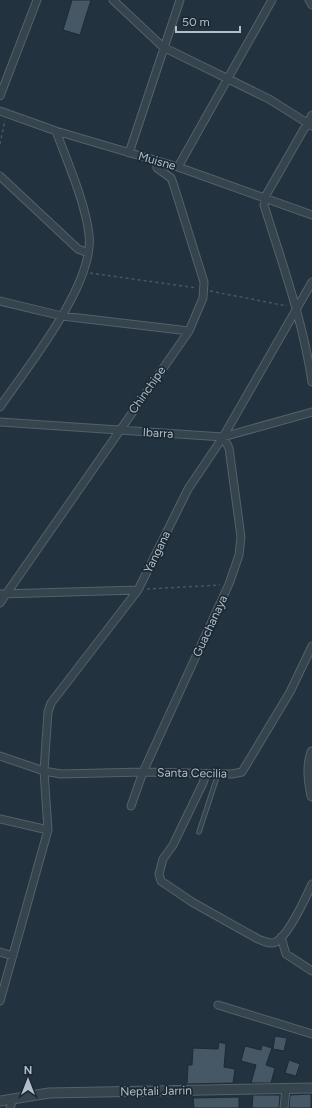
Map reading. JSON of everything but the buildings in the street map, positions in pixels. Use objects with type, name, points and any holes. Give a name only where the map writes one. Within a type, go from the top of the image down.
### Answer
[{"type":"street","points":[[0,96],[37,0]]},
{"type":"street","points":[[113,0],[163,47],[269,99],[310,124]]},
{"type":"street","points":[[129,153],[163,47],[180,0]]},
{"type":"street","points":[[178,167],[272,0]]},
{"type":"street","points":[[309,0],[312,5]]},
{"type":"street","name":"Muisne","points":[[3,112],[56,131],[178,167],[312,215]]},
{"type":"street","points":[[312,115],[310,124],[265,197],[264,205],[297,308],[309,358],[312,382]]},
{"type":"street","points":[[0,407],[62,316],[82,272],[88,253],[89,236],[86,218],[56,131]]},
{"type":"street","name":"Chinchipe","points":[[0,603],[3,594],[189,331],[203,298],[204,282],[171,178],[157,168],[156,160]]},
{"type":"street","points":[[0,176],[78,249],[88,253]]},
{"type":"street","name":"Yangana","points":[[0,1001],[48,830],[44,771],[48,712],[51,704],[138,590],[188,489],[223,437],[312,282]]},
{"type":"street","points":[[0,301],[62,316],[189,331]]},
{"type":"street","name":"Ibarra","points":[[0,422],[223,437],[312,412]]},
{"type":"street","name":"Guachanaya","points":[[131,806],[143,772],[229,584],[239,556],[241,537],[229,448],[223,437]]},
{"type":"street","points":[[3,594],[138,590]]},
{"type":"street","name":"Santa Cecilia","points":[[0,756],[44,771],[61,774],[143,772],[218,774],[242,772],[290,692],[312,646]]},
{"type":"street","points":[[312,752],[309,760],[309,779],[312,796]]},
{"type":"street","points":[[206,774],[173,845],[163,859],[159,874],[161,881],[192,902],[258,939],[269,943],[276,942],[282,937],[312,884]]},
{"type":"street","points":[[0,819],[48,830]]},
{"type":"street","points":[[282,937],[286,954],[312,971]]},
{"type":"street","points":[[0,952],[13,956]]},
{"type":"street","points":[[218,1005],[312,1034]]},
{"type":"street","name":"Neptali Jarrin","points":[[0,1101],[49,1093],[312,1088]]},
{"type":"street","points":[[284,1108],[286,1089]]},
{"type":"street","points":[[10,1108],[13,1099]]},
{"type":"lane","points":[[199,832],[218,774]]},
{"type":"path","points":[[0,144],[3,112]]},
{"type":"path","points":[[82,272],[204,289],[297,308]]},
{"type":"path","points":[[138,590],[229,584]]}]
